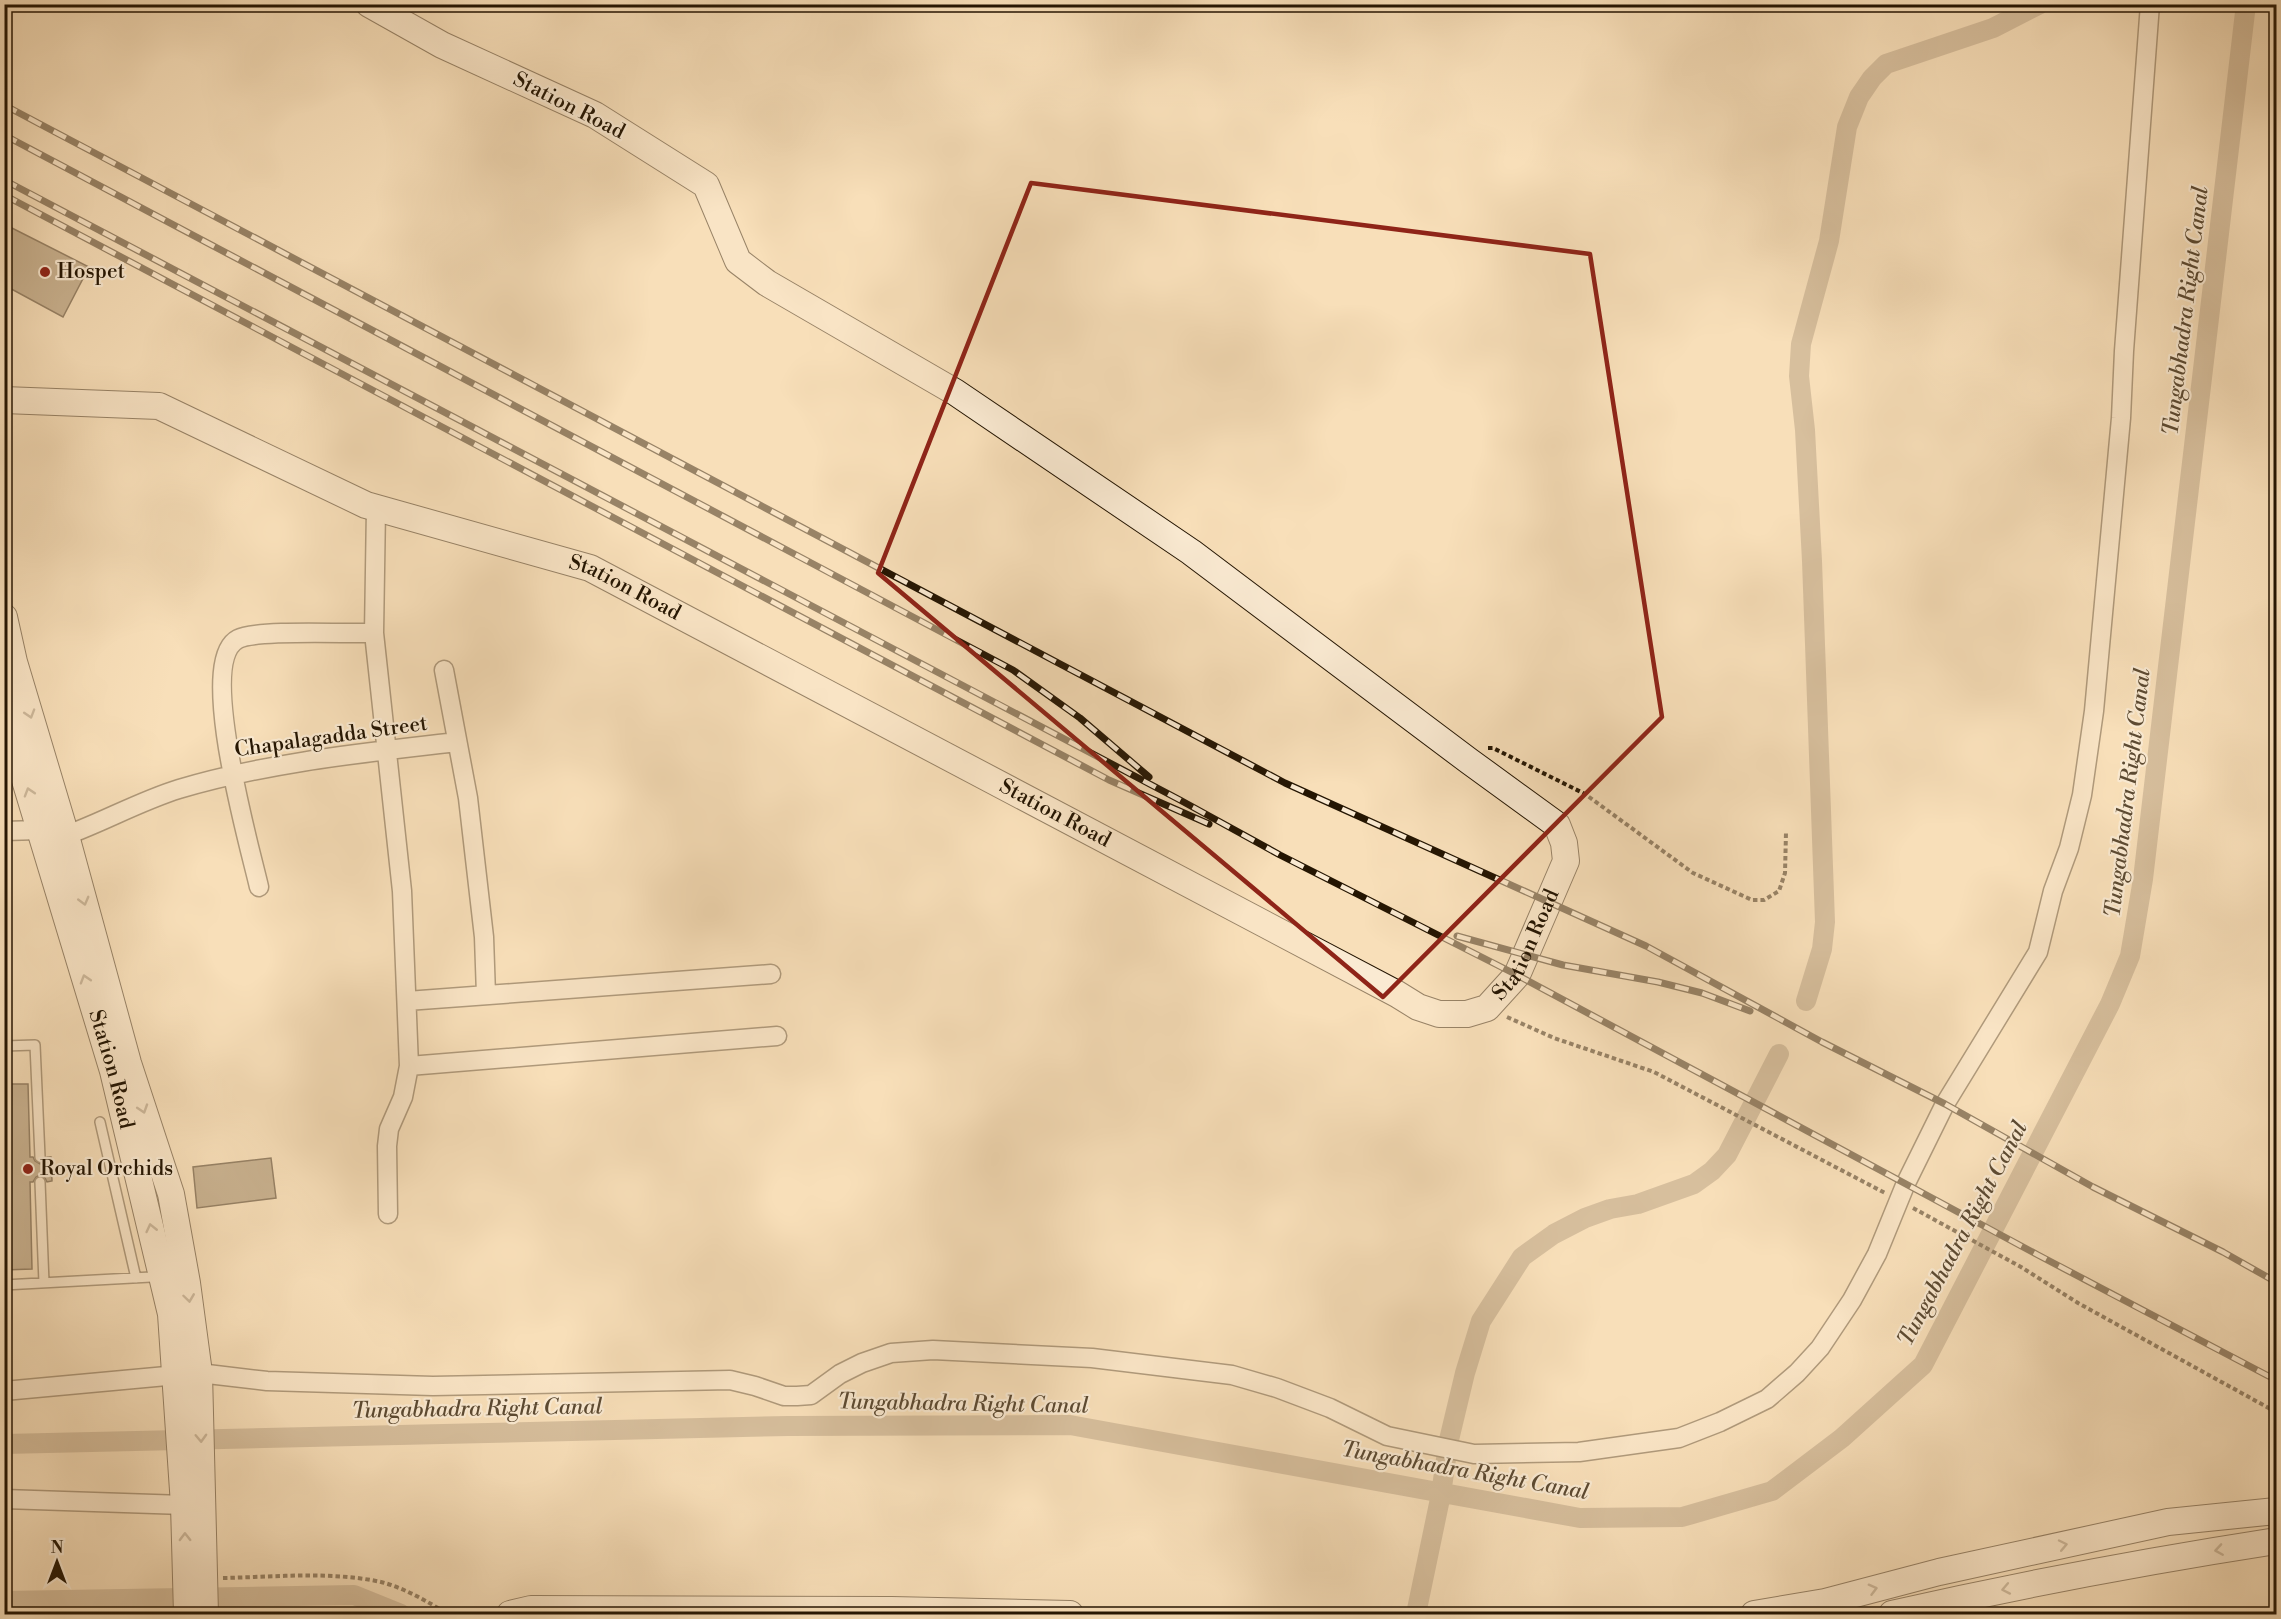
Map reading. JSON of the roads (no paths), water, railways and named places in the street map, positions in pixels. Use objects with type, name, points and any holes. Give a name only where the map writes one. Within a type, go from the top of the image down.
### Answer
[{"type":"street","name":"Station Road","points":[[4,400],[159,406],[366,505],[590,568],[1418,1007],[1440,1014],[1467,1014],[1487,1008],[1517,975],[1566,861],[1564,843],[1557,825],[1191,552],[954,392],[767,283],[738,261],[706,185],[595,115],[442,45],[369,4]]},
{"type":"street","points":[[4,1391],[188,1381],[433,1386],[730,1380],[784,1396],[797,1396],[811,1395],[840,1374],[891,1353],[933,1350],[1013,1353],[1092,1358],[1232,1375],[1277,1388],[1330,1408],[1387,1436],[1474,1454],[1579,1452],[1679,1438],[1720,1422],[1767,1399],[1797,1373],[1820,1348],[1852,1300],[1877,1254],[1906,1183],[1945,1104],[2038,952],[2053,891],[2069,848],[2082,795],[2094,711],[2121,418],[2150,4]]},
{"type":"street","points":[[376,508],[375,633],[402,891],[409,1066],[403,1097],[389,1129],[388,1214]]},
{"type":"street","name":"Station Road","points":[[4,617],[50,836],[113,1071],[188,1381]]},
{"type":"street","points":[[259,887],[225,735],[221,689],[231,645],[238,639],[260,635],[375,633]]},
{"type":"street","points":[[444,670],[468,798],[484,937],[486,995]]},
{"type":"street","name":"Station Road","points":[[4,711],[50,836],[171,1194],[187,1283],[188,1381]]},
{"type":"street","name":"Chapalagadda Street","points":[[50,836],[176,790],[233,774],[299,761],[457,742]]},
{"type":"street","points":[[4,831],[50,836]]},
{"type":"street","points":[[407,1001],[771,974]]},
{"type":"street","points":[[409,1066],[777,1036]]},
{"type":"street","points":[[188,1381],[195,1592],[205,1614]]},
{"type":"street","points":[[4,1499],[190,1492]]},
{"type":"street","points":[[1755,1614],[1825,1602],[1939,1572],[2168,1522],[2277,1511]]},
{"type":"street","points":[[1892,1614],[1984,1593],[2137,1563],[2277,1541]]},
{"type":"street","points":[[510,1614],[531,1609],[892,1610],[1070,1614]]},
{"type":"lane","points":[[4,1046],[35,1045],[40,1157]]},
{"type":"lane","points":[[100,1122],[136,1278]]},
{"type":"lane","points":[[40,1182],[44,1283]]},
{"type":"lane","points":[[4,1285],[151,1277],[162,1273]]},
{"type":"waterway","points":[[1806,1001],[1822,949],[1825,922],[1812,561],[1805,430],[1799,376],[1801,344],[1829,241],[1847,127],[1859,97],[1872,78],[1886,64],[1993,28],[2040,4]]},
{"type":"waterway","name":"Tungabhadra Right Canal","points":[[4,1444],[788,1426],[1070,1425],[1580,1518],[1682,1517],[1772,1491],[1842,1438],[1923,1365],[2110,1004],[2130,956],[2143,879],[2246,4]]},
{"type":"waterway","points":[[1448,1444],[1465,1373],[1481,1321],[1522,1257],[1554,1234],[1585,1218],[1610,1209],[1638,1204],[1694,1184],[1712,1171],[1727,1155],[1779,1054]]},
{"type":"waterway","points":[[1416,1614],[1446,1459]]},
{"type":"waterway","points":[[4,1601],[354,1595],[401,1614]]},
{"type":"railway","points":[[4,105],[1285,783],[1646,946],[1822,1042],[1945,1104],[2093,1187],[2223,1252],[2276,1282]]},
{"type":"railway","points":[[4,135],[1013,670],[1080,718],[1149,777]]},
{"type":"railway","points":[[4,180],[1180,800],[1280,855],[1517,975],[2276,1380]]},
{"type":"railway","points":[[4,195],[1109,780],[1209,824]]},
{"type":"railway","points":[[1457,936],[1563,965],[1658,982],[1702,993],[1750,1011]]},
{"type":"place","name":"Hospet","points":[[45,272]]},
{"type":"place","name":"Royal Orchids","points":[[28,1169]]}]
